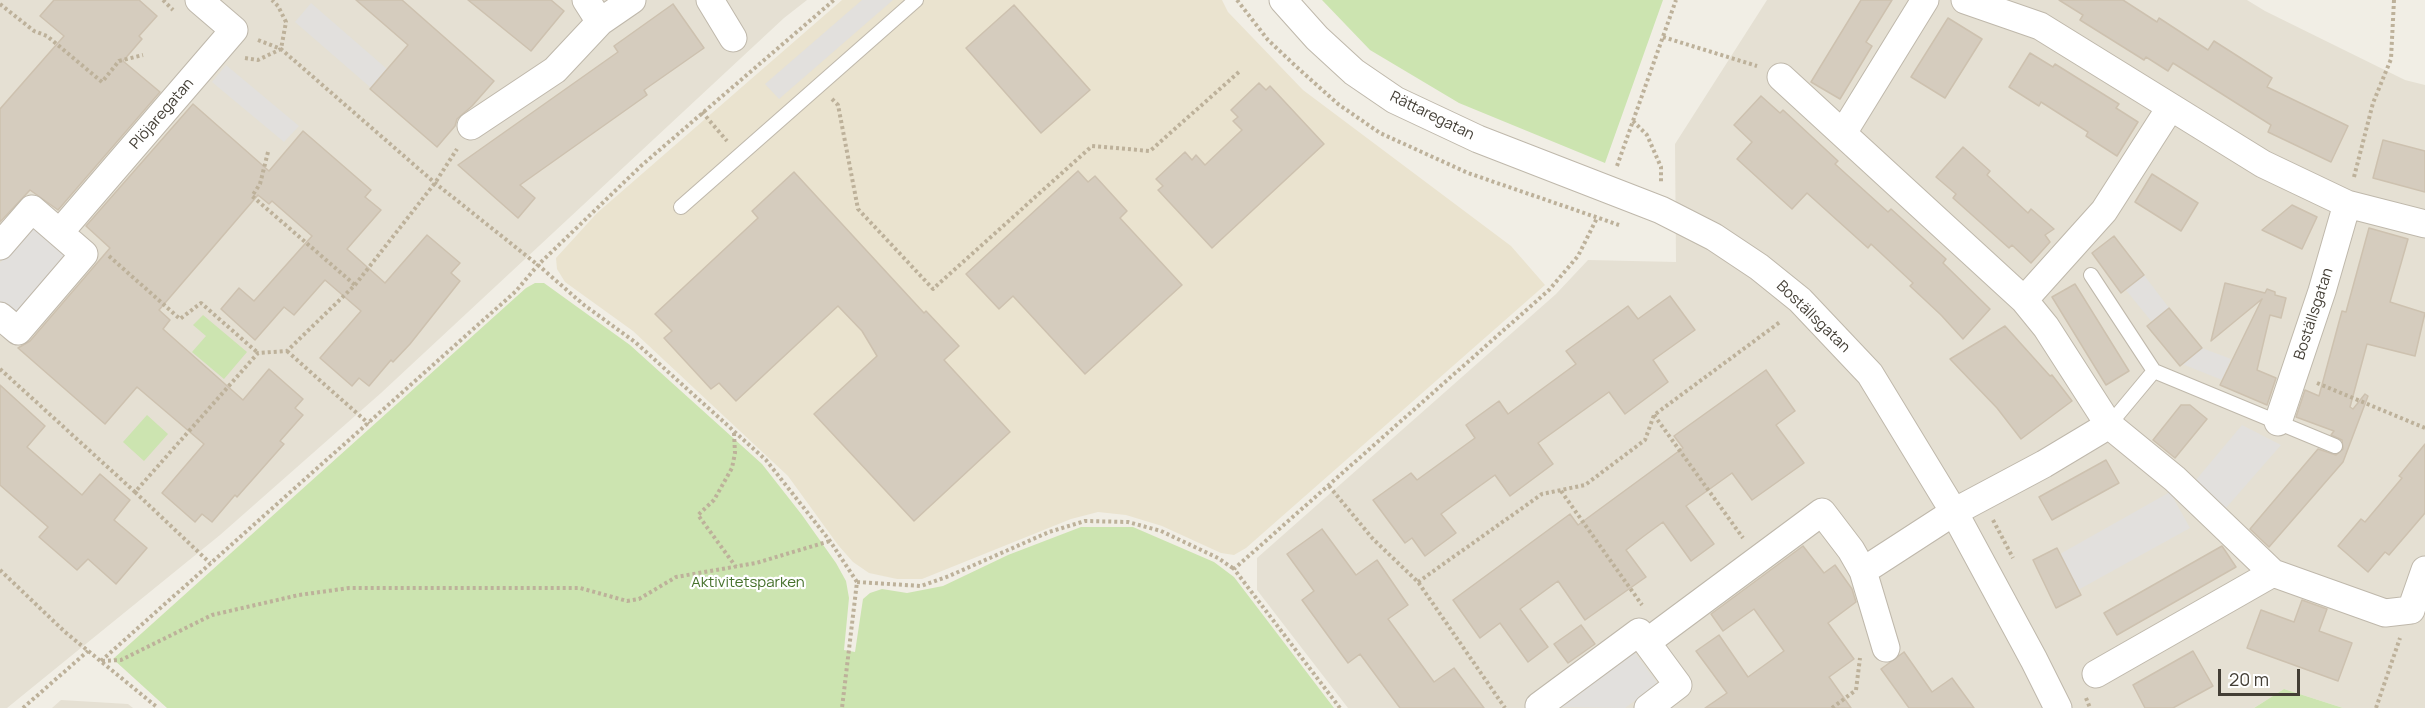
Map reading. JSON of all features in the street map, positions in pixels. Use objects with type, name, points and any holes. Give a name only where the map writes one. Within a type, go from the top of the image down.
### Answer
[{"type":"street","points":[[199,0],[234,30]]},
{"type":"street","points":[[471,126],[555,70],[593,11],[632,0]]},
{"type":"street","points":[[710,0],[733,39]]},
{"type":"street","name":"Rättaregatan","points":[[1283,0],[1317,38],[1354,72],[1395,100],[1478,138],[1609,189]]},
{"type":"street","points":[[1843,134],[1925,0]]},
{"type":"street","points":[[1965,0],[2040,26],[2264,164],[2347,204],[2425,224]]},
{"type":"street","name":"Plöjaregatan","points":[[60,232],[234,30]]},
{"type":"street","points":[[1781,77],[2024,300],[2046,327],[2109,425],[2175,479],[2272,573],[2385,613],[2418,614],[2425,570]]},
{"type":"street","points":[[2024,300],[2104,211],[2170,108]]},
{"type":"street","name":"Boställsgatan","points":[[1609,189],[1661,210],[1714,237],[1759,267],[1800,300],[1870,374],[1954,513],[2058,708]]},
{"type":"street","name":"Boställsgatan","points":[[2278,422],[2322,291],[2347,204]]},
{"type":"street","points":[[0,246],[32,209],[84,254],[18,331],[0,315]]},
{"type":"street","points":[[1863,571],[1954,513],[2044,465],[2109,425]]},
{"type":"street","points":[[1654,637],[1822,512],[1851,550],[1863,571],[1882,636]]},
{"type":"street","points":[[2096,674],[2272,573]]},
{"type":"street","points":[[1540,708],[1539,706],[1639,632],[1654,637],[1678,685],[1648,708]]},
{"type":"lane","points":[[681,207],[916,0]]},
{"type":"lane","points":[[2091,275],[2154,371],[2335,446]]},
{"type":"lane","points":[[2109,425],[2154,371]]},
{"type":"path","points":[[272,0],[278,6]]},
{"type":"path","points":[[101,661],[516,291],[538,265],[642,165],[834,0]]},
{"type":"path","points":[[1238,0],[1268,40],[1338,105],[1380,133],[1468,173],[1619,226]]},
{"type":"path","points":[[1234,569],[1549,290],[1578,256],[1609,189],[1676,0]]},
{"type":"path","points":[[2347,204],[2373,103],[2391,58],[2394,0]]},
{"type":"path","points":[[0,4],[34,31],[47,36],[102,82],[119,61],[143,55]]},
{"type":"path","points":[[234,30],[281,49],[435,183],[538,265],[584,305],[635,342],[766,460],[830,541],[858,582],[842,708]]},
{"type":"path","points":[[1663,37],[1765,69],[1781,77]]},
{"type":"path","points":[[820,84],[838,105],[858,209],[933,289],[1092,146],[1150,151],[1240,71]]},
{"type":"path","points":[[702,112],[740,155]]},
{"type":"path","points":[[1633,121],[1647,135],[1661,167],[1661,210]]},
{"type":"path","points":[[104,251],[180,319],[201,303],[258,352],[287,351],[355,285],[435,183],[471,126]]},
{"type":"path","points":[[267,152],[260,184],[252,196],[355,285]]},
{"type":"path","points":[[1418,582],[1542,494],[1585,485],[1645,440],[1654,415],[1780,322],[1773,316]]},
{"type":"path","points":[[287,351],[369,424]]},
{"type":"path","points":[[135,492],[258,352]]},
{"type":"path","points":[[0,369],[210,563]]},
{"type":"path","points":[[2294,374],[2425,428]]},
{"type":"path","points":[[1654,415],[1758,560]]},
{"type":"path","points":[[734,431],[735,453],[732,468],[714,500],[698,515],[736,567]]},
{"type":"path","points":[[1329,486],[1373,539],[1418,582],[1505,708]]},
{"type":"path","points":[[1561,491],[1654,637]]},
{"type":"path","points":[[858,582],[921,586],[1049,532],[1084,521],[1128,522],[1161,531],[1218,558],[1234,569],[1340,708]]},
{"type":"path","points":[[101,661],[121,660],[212,615],[309,594],[349,588],[580,588],[627,601],[639,599],[676,577],[756,563],[830,541]]},
{"type":"path","points":[[0,570],[88,651],[158,708]]},
{"type":"path","points":[[2376,708],[2418,614]]},
{"type":"path","points":[[1832,708],[1856,690],[1863,633],[1882,636]]},
{"type":"path","points":[[23,708],[88,651]]},
{"type":"shaded area","points":[[0,0],[807,0],[784,18],[381,393],[220,535],[7,708],[0,708]]},
{"type":"shaded area","points":[[842,0],[1222,0],[1228,12],[1303,90],[1511,246],[1545,285],[1246,548],[1234,555],[1221,553],[1162,526],[1126,515],[1098,512],[1071,519],[922,579],[897,579],[869,573],[853,562],[838,545],[788,476],[633,331],[565,282],[557,269],[556,258],[597,213]]},
{"type":"shaded area","points":[[862,0],[893,0],[779,99],[765,84]]},
{"type":"shaded area","points":[[1767,0],[2247,0],[2405,80],[2425,85],[2425,708],[2343,708],[2284,689],[2254,708],[1348,708],[1257,590],[1257,558],[1556,294],[1588,260],[1676,262],[1675,144]]},
{"type":"shaded area","points":[[311,3],[387,69],[371,88],[295,22]]},
{"type":"shaded area","points":[[226,65],[299,126],[284,142],[212,82]]},
{"type":"shaded area","points":[[34,223],[69,253],[16,315],[0,301],[0,263]]},
{"type":"shaded area","points":[[2144,275],[2169,308],[2152,322],[2125,289]]},
{"type":"shaded area","points":[[2202,348],[2231,359],[2222,380],[2182,364]]},
{"type":"shaded area","points":[[2242,425],[2281,445],[2226,508],[2195,481]]},
{"type":"shaded area","points":[[2170,492],[2190,528],[2078,590],[2060,554]]},
{"type":"shaded area","points":[[1635,653],[1658,684],[1625,708],[1560,707]]},
{"type":"shaded area","points":[[61,700],[128,704],[133,708],[52,708]]},
{"type":"green space","points":[[1322,0],[1663,0],[1605,163],[1459,103],[1370,50]]},
{"type":"green space","name":"Aktivitetsparken","points":[[535,283],[544,283],[630,345],[762,464],[802,515],[846,581],[849,598],[844,650],[855,652],[863,599],[870,593],[882,589],[907,593],[943,586],[1008,555],[1081,527],[1133,527],[1214,562],[1234,577],[1334,708],[167,708],[113,659],[526,288]]},
{"type":"green space","points":[[203,315],[247,352],[224,379],[192,352],[206,336],[193,325]]},
{"type":"green space","points":[[147,415],[168,434],[144,461],[123,442]]},
{"type":"green space","points":[[2284,689],[2343,708],[2254,708]]},
{"type":"building","points":[[54,0],[139,0],[157,16],[139,36],[142,39],[123,61],[160,92],[58,210],[30,190],[0,222],[0,109],[64,36],[40,16]]},
{"type":"building","points":[[356,0],[402,0],[494,81],[457,119],[455,126],[437,147],[370,89],[408,45]]},
{"type":"building","points":[[468,0],[551,0],[564,11],[531,51]]},
{"type":"building","points":[[1861,0],[1892,0],[1866,42],[1872,46],[1840,99],[1811,82]]},
{"type":"building","points":[[2059,0],[2123,0],[2157,22],[2159,18],[2208,50],[2214,41],[2272,78],[2267,87],[2348,126],[2331,162],[2268,132],[2271,125],[2173,63],[2168,71],[2146,57],[2144,60],[2080,20],[2083,15]]},
{"type":"building","points":[[673,4],[704,48],[644,90],[647,95],[520,185],[535,198],[518,218],[458,165],[618,52],[614,46]]},
{"type":"building","points":[[1014,5],[1090,90],[1041,133],[966,48]]},
{"type":"building","points":[[1948,18],[1982,39],[1945,98],[1911,77]]},
{"type":"building","points":[[2030,53],[2053,67],[2055,64],[2119,104],[2116,108],[2138,122],[2117,156],[2086,136],[2088,132],[2041,102],[2039,106],[2009,87]]},
{"type":"building","points":[[1259,83],[1266,90],[1270,86],[1324,144],[1212,248],[1158,190],[1163,186],[1156,179],[1185,152],[1192,160],[1196,155],[1205,165],[1242,130],[1233,121],[1238,117],[1231,110]]},
{"type":"building","points":[[1761,96],[1780,113],[1783,110],[1838,161],[1835,164],[1888,212],[1891,209],[1946,259],[1943,263],[1990,309],[1963,339],[1910,286],[1913,283],[1871,244],[1868,248],[1807,193],[1792,209],[1737,159],[1752,142],[1734,125]]},
{"type":"building","points":[[193,104],[269,171],[303,131],[371,190],[365,197],[381,210],[347,249],[385,283],[427,235],[460,263],[451,273],[460,281],[410,344],[393,362],[391,360],[369,386],[359,378],[352,386],[320,358],[361,311],[325,280],[294,315],[284,307],[255,340],[221,309],[239,288],[254,301],[312,236],[272,201],[269,204],[258,195],[159,310],[170,320],[163,329],[243,400],[269,369],[303,399],[295,408],[303,415],[280,441],[284,444],[212,522],[202,514],[195,522],[162,493],[204,444],[137,387],[105,424],[18,348],[30,341],[110,248],[86,226]]},
{"type":"building","points":[[2383,140],[2425,151],[2425,192],[2373,178]]},
{"type":"building","points":[[1963,147],[1990,171],[1987,175],[2028,213],[2031,209],[2054,229],[2045,235],[2050,242],[2031,263],[2012,245],[2009,248],[1953,198],[1956,194],[1936,177]]},
{"type":"building","points":[[1078,171],[1088,182],[1095,176],[1127,211],[1120,218],[1182,285],[1085,374],[1013,296],[999,309],[966,274]]},
{"type":"building","points":[[794,172],[924,313],[926,311],[959,346],[944,360],[1010,432],[914,521],[814,414],[877,356],[862,331],[838,306],[736,401],[719,383],[711,389],[664,338],[672,331],[655,314],[758,218],[752,211]]},
{"type":"building","points":[[2152,174],[2198,203],[2181,231],[2135,202]]},
{"type":"building","points":[[2292,205],[2317,217],[2302,249],[2262,230]]},
{"type":"building","points":[[2369,228],[2408,239],[2390,302],[2425,313],[2415,356],[2367,344],[2350,407],[2353,409],[2365,394],[2368,396],[2343,462],[2269,547],[2250,529],[2318,449],[2336,455],[2343,449],[2342,440],[2331,435],[2334,431],[2296,417],[2305,390],[2319,396],[2342,311],[2346,312]]},
{"type":"building","points":[[2114,236],[2144,275],[2121,293],[2092,253]]},
{"type":"building","points":[[2225,283],[2265,293],[2267,289],[2275,292],[2275,295],[2286,298],[2281,318],[2270,315],[2257,370],[2276,378],[2267,405],[2220,385],[2262,299],[2211,341]]},
{"type":"building","points":[[2075,284],[2129,371],[2106,385],[2052,297]]},
{"type":"building","points":[[1670,296],[1695,330],[1653,360],[1668,382],[1625,414],[1609,392],[1538,443],[1553,464],[1510,496],[1495,475],[1441,514],[1456,533],[1425,556],[1412,538],[1405,543],[1373,500],[1411,473],[1417,480],[1475,438],[1466,425],[1499,401],[1508,414],[1576,364],[1566,351],[1628,306],[1638,319]]},
{"type":"building","points":[[2169,308],[2202,348],[2180,366],[2147,326]]},
{"type":"building","points":[[2005,326],[2050,376],[2052,375],[2072,401],[2021,439],[1997,408],[1950,359]]},
{"type":"building","points":[[1766,370],[1795,411],[1776,425],[1804,463],[1752,500],[1732,473],[1686,506],[1714,544],[1691,561],[1663,522],[1626,550],[1646,577],[1585,620],[1558,581],[1520,609],[1548,647],[1528,662],[1500,623],[1480,638],[1453,600],[1570,514],[1578,525],[1683,448],[1674,436]]},
{"type":"building","points":[[0,385],[45,426],[27,447],[82,495],[100,474],[130,500],[114,520],[147,548],[116,584],[88,559],[77,570],[39,537],[48,527],[0,485]]},
{"type":"building","points":[[2181,405],[2190,405],[2207,419],[2175,458],[2153,440]]},
{"type":"building","points":[[2425,444],[2425,513],[2389,555],[2385,552],[2368,572],[2338,546],[2361,519],[2365,522],[2402,478],[2399,476]]},
{"type":"building","points":[[2106,460],[2119,483],[2052,520],[2039,497]]},
{"type":"building","points":[[1322,529],[1356,575],[1377,560],[1408,605],[1388,619],[1434,682],[1454,668],[1484,708],[1400,708],[1360,654],[1348,663],[1302,600],[1314,591],[1287,554]]},
{"type":"building","points":[[1803,546],[1824,573],[1835,565],[1852,589],[1856,602],[1828,623],[1854,659],[1829,677],[1851,708],[1705,708],[1727,693],[1696,651],[1719,635],[1748,677],[1784,651],[1754,609],[1723,631],[1711,614]]},
{"type":"building","points":[[2222,546],[2236,567],[2117,635],[2104,613]]},
{"type":"building","points":[[2057,548],[2081,595],[2056,608],[2033,560]]},
{"type":"building","points":[[2302,600],[2327,609],[2319,631],[2352,643],[2338,681],[2247,648],[2261,610],[2294,622]]},
{"type":"building","points":[[1581,625],[1595,644],[1568,663],[1554,644]]},
{"type":"building","points":[[2193,651],[2213,686],[2173,708],[2145,708],[2133,685]]},
{"type":"building","points":[[1904,652],[1932,692],[1952,678],[1974,708],[1909,708],[1881,669]]}]
